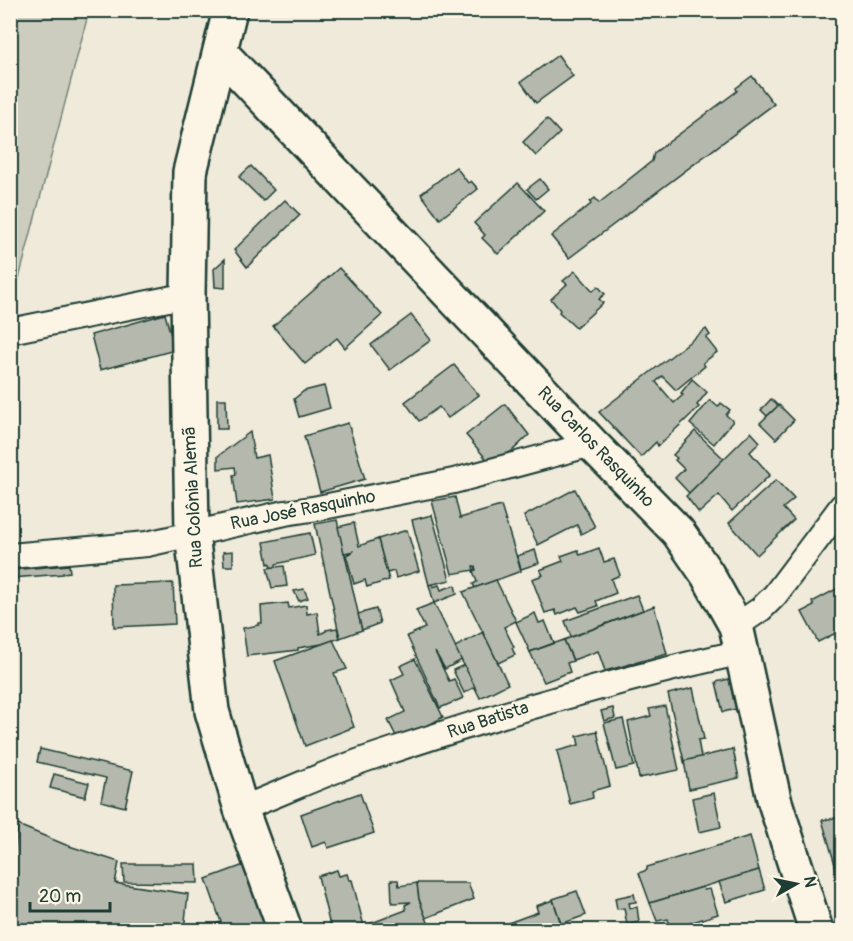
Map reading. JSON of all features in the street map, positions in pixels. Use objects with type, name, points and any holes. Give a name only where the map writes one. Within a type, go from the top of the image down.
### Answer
[{"type":"main road","name":"Rua Colônia Alemã","points":[[230,10],[221,54],[190,172],[188,295],[192,533],[212,711],[241,809],[285,930]]},
{"type":"main road","name":"Rua Carlos Rasquinho","points":[[221,54],[678,532],[707,574],[739,639],[774,800],[816,930]]},
{"type":"street","points":[[10,331],[188,295]]},
{"type":"street","name":"Rua José Rasquinho","points":[[10,556],[147,544],[454,481],[592,444]]},
{"type":"street","points":[[739,639],[843,506]]},
{"type":"street","name":"Rua Batista","points":[[241,809],[370,758],[539,704],[673,668],[739,639]]},
{"type":"shaded area","points":[[11,10],[89,11],[16,290],[11,291]]},
{"type":"building","points":[[558,55],[573,76],[536,103],[521,82]]},
{"type":"building","points":[[752,76],[774,104],[569,258],[551,236],[591,204],[590,202],[595,198],[599,203],[652,161],[654,153],[737,91],[736,88]]},
{"type":"building","points":[[547,119],[560,133],[536,156],[523,142]]},
{"type":"building","points":[[251,166],[274,190],[263,201],[239,177]]},
{"type":"building","points":[[456,167],[468,183],[471,181],[478,189],[440,219],[421,194]]},
{"type":"building","points":[[540,179],[548,189],[536,199],[527,189]]},
{"type":"building","points":[[518,183],[544,211],[498,254],[482,238],[485,235],[474,223]]},
{"type":"building","points":[[285,200],[300,215],[247,267],[234,250]]},
{"type":"building","points":[[225,259],[225,288],[215,287],[214,269]]},
{"type":"building","points":[[339,268],[382,315],[345,348],[337,338],[305,364],[273,326]]},
{"type":"building","points":[[575,271],[593,291],[598,286],[605,294],[599,299],[603,303],[576,328],[559,312],[560,310],[551,299],[567,284],[563,281]]},
{"type":"building","points":[[165,314],[175,350],[100,370],[91,335]]},
{"type":"building","points":[[411,315],[431,340],[390,370],[371,345]]},
{"type":"building","points":[[706,329],[710,335],[706,338],[717,352],[703,363],[705,366],[676,390],[662,376],[656,382],[674,403],[683,395],[681,393],[692,379],[707,392],[697,405],[699,407],[658,446],[656,442],[641,457],[599,412]]},
{"type":"building","points":[[454,365],[479,395],[448,418],[439,407],[419,421],[405,402]]},
{"type":"building","points":[[324,386],[330,408],[299,417],[294,399],[304,391]]},
{"type":"building","points":[[217,399],[226,399],[227,429],[217,429]]},
{"type":"building","points":[[771,399],[778,406],[767,416],[761,410]]},
{"type":"building","points":[[710,400],[718,407],[721,403],[730,410],[726,415],[733,421],[714,444],[690,424]]},
{"type":"building","points":[[505,404],[529,435],[494,468],[466,435]]},
{"type":"building","points":[[779,405],[794,420],[776,439],[760,423]]},
{"type":"building","points":[[348,423],[365,479],[320,492],[304,436]]},
{"type":"building","points":[[695,431],[724,459],[689,493],[675,478],[684,469],[673,455]]},
{"type":"building","points":[[250,432],[254,458],[268,455],[275,499],[237,504],[233,475],[236,474],[235,467],[218,469],[218,456]]},
{"type":"building","points":[[751,432],[760,442],[750,452],[770,475],[732,511],[719,495],[699,513],[686,496]]},
{"type":"building","points":[[776,480],[794,499],[783,508],[794,520],[757,555],[729,523]]},
{"type":"building","points":[[575,489],[595,527],[581,534],[577,525],[538,545],[524,516]]},
{"type":"building","points":[[455,497],[460,518],[501,506],[521,571],[475,588],[473,584],[477,582],[473,571],[476,570],[475,566],[473,566],[474,570],[452,574],[432,501]]},
{"type":"building","points":[[432,515],[450,580],[429,585],[412,520]]},
{"type":"building","points":[[337,520],[362,630],[340,638],[315,524]]},
{"type":"building","points":[[354,523],[359,546],[378,539],[389,580],[367,587],[365,580],[354,584],[346,555],[354,551],[344,553],[338,527]]},
{"type":"building","points":[[407,530],[419,571],[396,578],[394,571],[387,573],[378,539]]},
{"type":"building","points":[[310,533],[315,555],[276,564],[276,567],[271,568],[270,563],[268,564],[264,542]]},
{"type":"building","points":[[599,548],[604,562],[614,559],[620,575],[611,579],[616,593],[596,601],[598,606],[580,612],[577,607],[557,615],[555,610],[545,613],[532,579],[543,575],[540,570],[563,561],[561,556],[578,550],[580,555]]},
{"type":"building","points":[[535,550],[539,563],[521,569],[517,556]]},
{"type":"building","points":[[233,551],[233,566],[224,566],[223,552]]},
{"type":"building","points":[[69,565],[70,572],[63,574],[11,578],[10,588],[10,570]]},
{"type":"building","points":[[284,566],[287,586],[272,588],[267,568]]},
{"type":"building","points":[[496,580],[516,621],[504,627],[514,647],[512,648],[515,655],[498,663],[463,592]]},
{"type":"building","points":[[173,583],[175,624],[114,627],[113,585]]},
{"type":"building","points":[[433,584],[433,587],[439,585],[441,590],[455,585],[457,594],[434,603],[429,585]]},
{"type":"building","points":[[842,586],[842,630],[818,642],[802,612],[814,606],[812,602]]},
{"type":"building","points":[[304,589],[308,598],[299,601],[294,591]]},
{"type":"building","points":[[637,595],[643,610],[571,637],[565,621]]},
{"type":"building","points":[[288,603],[289,608],[306,605],[307,614],[317,612],[320,634],[337,628],[340,638],[298,648],[298,650],[247,656],[243,628],[262,623],[261,606]]},
{"type":"building","points":[[434,603],[462,660],[445,669],[435,652],[449,681],[454,679],[463,698],[440,708],[407,636],[425,628],[416,610]]},
{"type":"building","points":[[654,606],[667,654],[605,671],[598,651],[573,660],[564,640]]},
{"type":"building","points":[[376,609],[380,623],[362,630],[358,614]]},
{"type":"building","points":[[535,613],[539,623],[545,621],[554,643],[530,652],[516,622]]},
{"type":"building","points":[[483,632],[508,684],[480,698],[455,647]]},
{"type":"building","points":[[333,640],[347,669],[334,673],[354,727],[305,746],[275,661]]},
{"type":"building","points":[[564,640],[573,661],[567,663],[570,672],[544,682],[530,652]]},
{"type":"building","points":[[415,659],[443,717],[399,742],[388,720],[405,712],[391,680],[404,674],[400,666]]},
{"type":"building","points":[[464,665],[475,687],[464,693],[453,670]]},
{"type":"building","points":[[729,679],[736,709],[723,712],[716,682]]},
{"type":"building","points":[[693,688],[704,739],[698,740],[701,757],[684,761],[668,694]]},
{"type":"building","points":[[665,706],[679,770],[639,778],[628,722],[651,716],[649,709]]},
{"type":"building","points":[[613,708],[615,718],[604,721],[601,711]]},
{"type":"building","points":[[623,719],[634,766],[616,770],[604,723]]},
{"type":"building","points":[[597,731],[610,786],[592,791],[593,798],[570,804],[557,751],[579,745],[577,736]]},
{"type":"building","points":[[40,749],[133,771],[125,807],[101,801],[106,778],[37,762]]},
{"type":"building","points":[[733,749],[739,778],[689,789],[684,761]]},
{"type":"building","points":[[54,774],[89,783],[85,797],[50,788]]},
{"type":"building","points":[[360,793],[374,833],[328,848],[326,842],[312,847],[301,814]]},
{"type":"building","points":[[714,793],[721,827],[699,832],[692,798]]},
{"type":"building","points":[[842,817],[842,884],[841,885],[822,820]]},
{"type":"building","points":[[18,825],[66,845],[119,862],[115,883],[188,894],[184,930],[10,930],[10,890]]},
{"type":"building","points":[[750,836],[759,870],[650,903],[639,873],[647,870],[647,867]]},
{"type":"building","points":[[123,864],[197,864],[198,883],[124,882]]},
{"type":"building","points":[[244,865],[268,930],[202,930],[221,922],[206,879]]},
{"type":"building","points":[[337,870],[339,876],[347,874],[349,880],[352,880],[365,930],[331,930],[318,876]]},
{"type":"building","points":[[759,870],[765,890],[726,902],[719,882]]},
{"type":"building","points":[[391,880],[398,880],[399,886],[417,883],[419,899],[431,930],[371,930],[369,924],[406,910],[405,905],[411,902],[392,903]]},
{"type":"building","points":[[417,883],[468,883],[474,899],[426,918],[419,899]]},
{"type":"building","points":[[703,887],[704,890],[710,889],[718,914],[671,929],[668,919],[657,921],[650,903]]},
{"type":"building","points":[[577,891],[586,915],[561,924],[553,899]]},
{"type":"building","points":[[634,894],[636,902],[629,903],[630,908],[637,907],[639,922],[627,925],[624,908],[617,909],[615,898]]},
{"type":"building","points":[[553,900],[561,924],[544,930],[489,930],[538,912],[536,906]]}]
